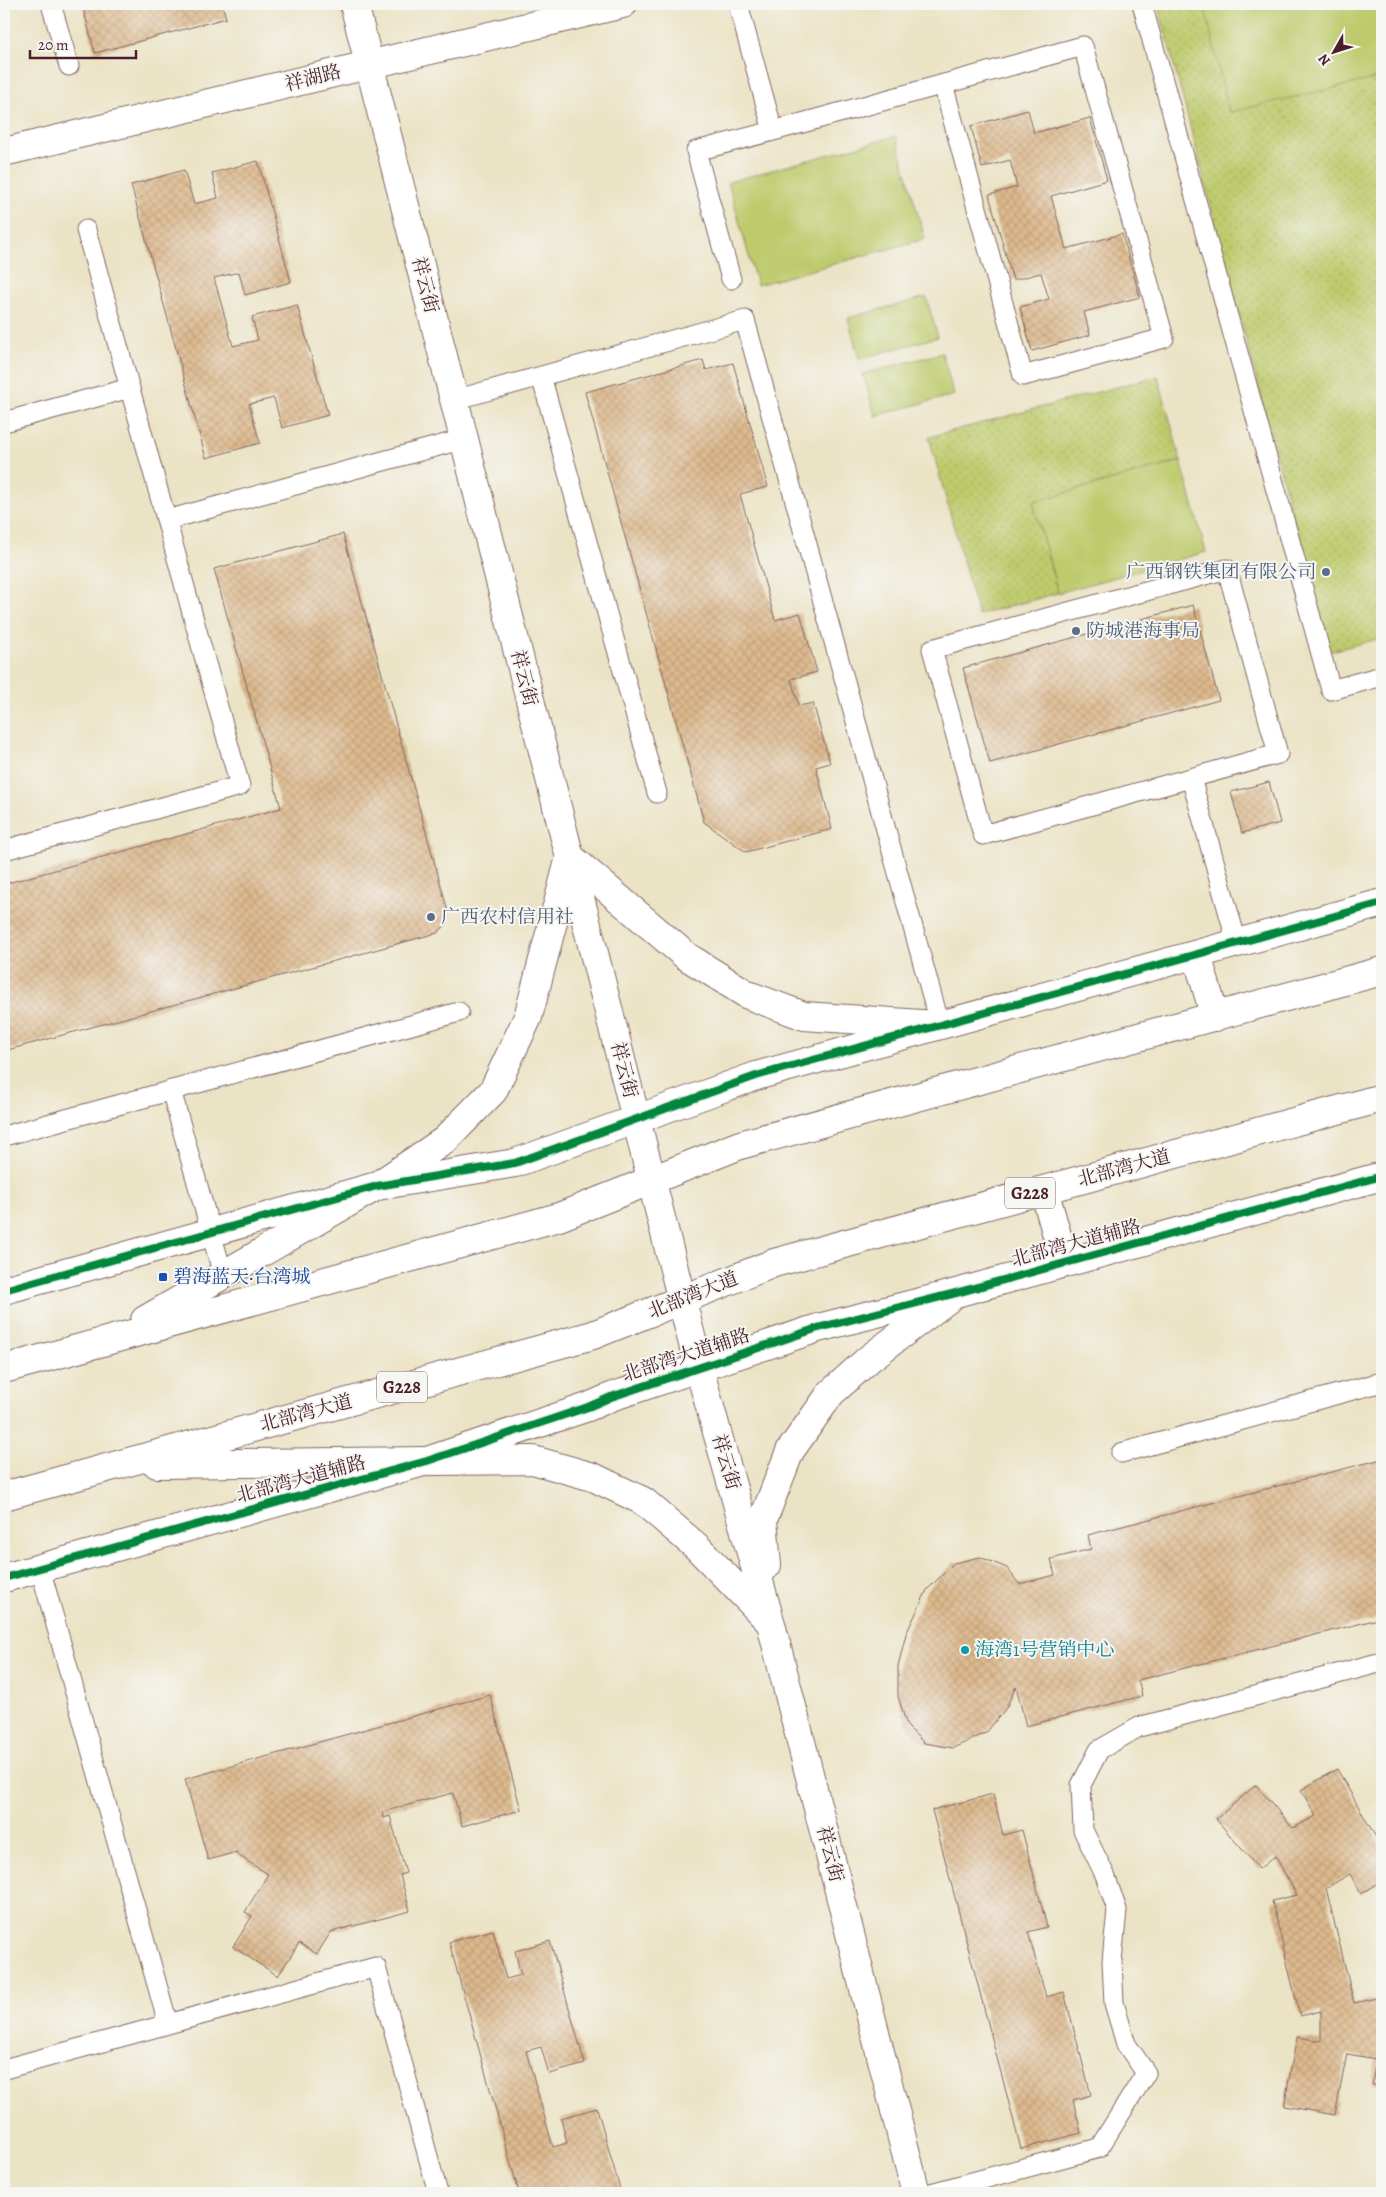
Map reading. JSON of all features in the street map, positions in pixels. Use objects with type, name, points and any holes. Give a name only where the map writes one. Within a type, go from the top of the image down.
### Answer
[{"type":"main road","name":"祥云街","points":[[354,4],[699,1368],[771,1624],[916,2193]]},
{"type":"main road","name":"祥湖路","points":[[4,152],[623,4]]},
{"type":"main road","points":[[112,1339],[377,1186],[445,1140],[493,1091],[528,1016],[570,857],[686,956],[748,995],[804,1016],[940,1025]]},
{"type":"main road","points":[[4,1290],[377,1186],[515,1163],[756,1076],[1382,903]]},
{"type":"main road","points":[[1197,954],[1215,1017]]},
{"type":"main road","points":[[4,1369],[559,1217],[740,1145],[1382,971]]},
{"type":"main road","name":"北部湾大道","points":[[4,1496],[593,1335],[774,1263],[1382,1098]]},
{"type":"main road","name":"北部湾大道辅路","points":[[4,1578],[427,1461],[818,1328],[956,1293],[1382,1176]]},
{"type":"main road","points":[[1044,1190],[1065,1263]]},
{"type":"main road","points":[[771,1624],[763,1520],[790,1451],[830,1393],[870,1358],[956,1293]]},
{"type":"main road","points":[[118,1464],[534,1460],[601,1481],[643,1501],[697,1547],[771,1624]]},
{"type":"lane","points":[[52,4],[69,66]]},
{"type":"lane","points":[[738,4],[773,131]]},
{"type":"lane","points":[[1142,4],[1331,690],[1382,676]]},
{"type":"lane","points":[[731,279],[696,151],[1083,46],[1164,338],[1023,376],[943,84]]},
{"type":"lane","points":[[4,850],[240,786],[86,230]]},
{"type":"lane","points":[[454,400],[745,320],[940,1025]]},
{"type":"lane","points":[[541,376],[657,793]]},
{"type":"lane","points":[[4,422],[130,388]]},
{"type":"lane","points":[[167,520],[464,440]]},
{"type":"lane","points":[[1227,569],[1278,754],[1191,778],[983,835],[932,649],[1227,569]]},
{"type":"lane","points":[[1191,778],[1237,943]]},
{"type":"lane","points":[[4,1136],[459,1012]]},
{"type":"lane","points":[[171,1090],[223,1275]]},
{"type":"lane","points":[[1121,1453],[1382,1382]]},
{"type":"lane","points":[[40,1568],[168,2024]]},
{"type":"lane","points":[[931,2193],[1099,2148],[1146,2073],[1126,2044],[1114,2003],[1112,1961],[1117,1910],[1105,1875],[1083,1830],[1081,1785],[1099,1750],[1139,1727],[1382,1662]]},
{"type":"lane","points":[[4,2066],[168,2024],[376,1967],[438,2193]]},
{"type":"green space","name":"广西钢铁集团有限公司","points":[[1158,4],[1382,4],[1382,638],[1328,652]]},
{"type":"green space","points":[[1204,4],[1382,4],[1382,77],[1229,112]]},
{"type":"green space","points":[[896,136],[925,239],[757,285],[728,182]]},
{"type":"green space","points":[[926,297],[938,337],[859,359],[848,318]]},
{"type":"green space","points":[[942,353],[954,395],[875,416],[863,374]]},
{"type":"green space","points":[[1158,376],[1181,461],[1033,502],[1058,593],[978,615],[929,437]]},
{"type":"green space","points":[[1181,461],[1206,552],[1058,593],[1033,502]]},
{"type":"building","points":[[82,4],[222,4],[226,18],[95,53]]},
{"type":"building","points":[[1028,110],[1034,133],[1090,118],[1107,180],[1051,196],[1066,249],[1122,234],[1140,297],[1084,312],[1090,335],[1032,351],[1020,307],[1049,299],[1041,273],[1013,280],[989,195],[1017,187],[1010,160],[982,168],[971,126]]},
{"type":"building","points":[[258,161],[291,282],[245,295],[239,272],[214,278],[233,346],[258,340],[252,317],[297,305],[328,415],[282,428],[274,398],[249,404],[260,443],[206,458],[131,185],[184,170],[194,204],[218,198],[212,173]]},
{"type":"building","points":[[703,360],[706,370],[733,363],[768,487],[740,494],[775,620],[800,613],[817,672],[791,679],[799,706],[813,703],[830,763],[816,767],[832,829],[746,852],[704,822],[585,392]]},
{"type":"building","points":[[343,534],[448,911],[447,924],[437,933],[4,1051],[4,884],[281,808],[214,569]]},
{"type":"building","points":[[1193,605],[1219,700],[990,763],[963,668]]},
{"type":"building","points":[[1269,782],[1280,823],[1242,833],[1231,792]]},
{"type":"building","points":[[1382,1459],[1382,1618],[1138,1680],[1142,1696],[1026,1726],[1016,1686],[1006,1708],[986,1733],[953,1748],[924,1743],[907,1726],[898,1696],[898,1666],[906,1634],[927,1590],[954,1563],[980,1557],[1007,1568],[1019,1584],[1055,1575],[1051,1559],[1091,1549],[1088,1535]]},
{"type":"building","points":[[490,1695],[521,1810],[462,1826],[453,1793],[382,1812],[384,1818],[390,1816],[406,1873],[400,1875],[410,1911],[331,1932],[317,1954],[299,1943],[278,1976],[233,1947],[252,1916],[245,1912],[268,1874],[236,1854],[237,1852],[208,1860],[185,1779]]},
{"type":"building","points":[[1337,1769],[1382,1848],[1382,1881],[1361,1894],[1350,1874],[1326,1888],[1354,2003],[1378,1998],[1379,1978],[1382,1978],[1382,2085],[1372,2085],[1376,2059],[1347,2054],[1335,2115],[1284,2106],[1297,2037],[1321,2041],[1321,2011],[1300,2016],[1272,1901],[1297,1895],[1275,1856],[1259,1869],[1216,1819],[1256,1785],[1293,1828],[1316,1816],[1301,1790]]},
{"type":"building","points":[[993,1794],[1003,1835],[1022,1830],[1047,1927],[1028,1932],[1046,1997],[1064,1992],[1091,2095],[1073,2100],[1081,2133],[1021,2149],[932,1810]]},
{"type":"building","points":[[493,1930],[506,1979],[521,1975],[515,1951],[550,1941],[585,2064],[549,2074],[541,2047],[526,2051],[553,2147],[567,2143],[561,2118],[597,2108],[621,2193],[519,2193],[449,1942]]},
{"type":"cycle path","points":[[4,1290],[377,1186],[515,1163],[756,1076],[1382,903]]},
{"type":"cycle path","points":[[4,1578],[427,1461],[818,1328],[956,1293],[1382,1176]]},
{"type":"place","name":"广西钢铁集团有限公司","points":[[1326,572]]},
{"type":"place","name":"防城港海事局","points":[[1076,631]]},
{"type":"place","name":"广西农村信用社","points":[[431,917]]},
{"type":"place","name":"碧海蓝天·台湾城","points":[[163,1277]]},
{"type":"place","name":"海湾1号营销中心","points":[[965,1650]]}]
